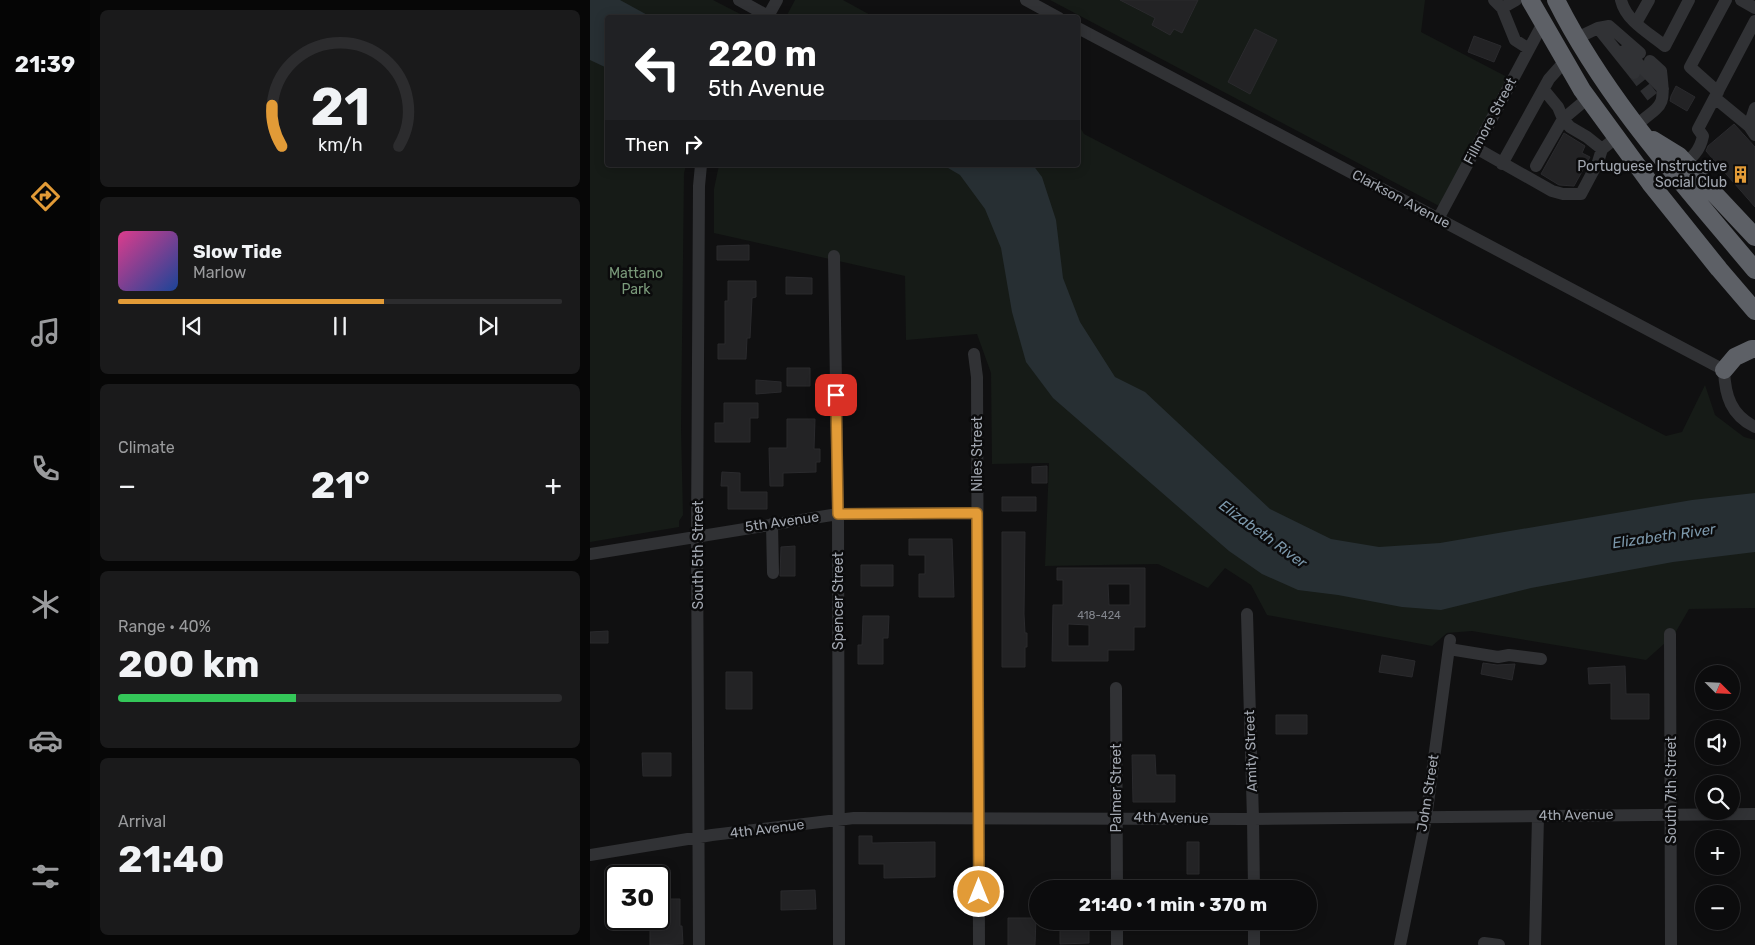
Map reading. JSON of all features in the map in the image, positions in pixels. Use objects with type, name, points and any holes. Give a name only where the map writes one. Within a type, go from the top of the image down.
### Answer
[{"type":"highway","points":[[1530,0],[1588,98],[1650,183],[1755,311]]},
{"type":"highway","points":[[1556,0],[1604,82],[1639,129],[1679,156],[1679,167],[1755,270]]},
{"type":"highway","points":[[1679,167],[1755,237]]},
{"type":"highway","points":[[1724,370],[1735,357],[1755,349]]},
{"type":"street","points":[[739,0],[765,15]]},
{"type":"street","points":[[769,15],[777,0]]},
{"type":"street","points":[[1026,0],[1054,15]]},
{"type":"street","points":[[1516,0],[1498,4],[1515,40],[1529,49]]},
{"type":"street","points":[[1622,0],[1623,8],[1636,23],[1665,46],[1689,0]]},
{"type":"street","points":[[1636,23],[1649,0]]},
{"type":"street","points":[[1726,0],[1690,67],[1752,130]]},
{"type":"street","points":[[1741,0],[1755,8]]},
{"type":"street","points":[[1679,167],[1697,153],[1701,146],[1703,136],[1698,129],[1755,21]]},
{"type":"street","name":"Fillmore Street","points":[[1438,219],[1543,23]]},
{"type":"street","points":[[1578,38],[1598,28],[1661,71],[1659,98],[1639,129]]},
{"type":"street","name":"Clarkson Avenue","points":[[1080,29],[1724,370]]},
{"type":"street","points":[[1633,53],[1634,73]]},
{"type":"street","points":[[1633,53],[1659,98]]},
{"type":"street","points":[[1502,164],[1549,79],[1565,61]]},
{"type":"street","points":[[1544,90],[1558,107],[1563,119],[1570,127],[1588,137],[1602,149]]},
{"type":"street","points":[[1536,166],[1563,119],[1588,98]]},
{"type":"street","points":[[1752,130],[1755,108]]},
{"type":"street","points":[[1476,148],[1552,191],[1563,194],[1581,194],[1598,162],[1602,149],[1617,137]]},
{"type":"street","name":"South 5th Street","points":[[699,945],[697,536],[699,196],[701,167]]},
{"type":"street","name":"Spencer Street","points":[[834,256],[838,514],[839,945]]},
{"type":"street","name":"Niles Street","points":[[974,354],[977,377],[979,945]]},
{"type":"street","points":[[1724,370],[1726,396],[1733,409],[1738,416],[1755,426]]},
{"type":"street","name":"5th Avenue","points":[[590,554],[838,514],[977,513]]},
{"type":"street","points":[[772,524],[773,573]]},
{"type":"street","name":"Amity Street","points":[[1247,614],[1254,880]]},
{"type":"street","name":"South 7th Street","points":[[1670,634],[1671,945]]},
{"type":"street","name":"John Street","points":[[1400,945],[1426,818],[1450,644],[1498,657],[1509,655],[1541,659]]},
{"type":"street","name":"Palmer Street","points":[[1116,688],[1117,880]]},
{"type":"street","name":"4th Avenue","points":[[590,855],[699,837],[839,819],[1253,819],[1755,814]]},
{"type":"street","points":[[1535,945],[1538,816]]},
{"type":"street","points":[[1117,930],[1117,945]]},
{"type":"street","points":[[1254,930],[1254,945]]},
{"type":"street","points":[[1484,943],[1499,945]]},
{"type":"green space","name":"Mattano Park","points":[[590,0],[713,0],[742,15],[605,15],[605,167],[686,167],[681,429],[683,515],[679,521],[679,527],[590,542]]},
{"type":"green space","points":[[795,0],[843,0],[870,15],[787,15]]},
{"type":"green space","points":[[1050,0],[1425,0],[1421,32],[1511,79],[1441,207]]},
{"type":"green space","points":[[1080,127],[1084,134],[1666,436],[1682,432],[1705,385],[1715,415],[1744,437],[1755,440],[1755,608],[1689,609],[1674,635],[1646,660],[1472,631],[1447,633],[1432,646],[1267,615],[1251,585],[1225,568],[1208,588],[1158,564],[1045,566],[1049,463],[992,464],[991,373],[977,334],[906,340],[905,276],[714,233],[714,189],[719,167],[1080,167]]},
{"type":"water","points":[[590,0],[620,0],[647,15],[605,15],[605,67],[590,60]]},
{"type":"water","name":"Elizabeth River","points":[[946,167],[1034,167],[1042,177],[1056,220],[1063,278],[1080,322],[1115,377],[1145,392],[1270,509],[1331,539],[1379,547],[1440,543],[1692,500],[1755,493],[1755,552],[1673,562],[1531,588],[1441,610],[1402,607],[1338,595],[1298,590],[1262,574],[1229,551],[1053,398],[1026,362],[1012,312],[1001,248],[985,209],[960,175]]},
{"type":"building","points":[[1120,0],[1198,0],[1182,33],[1174,29],[1170,35],[1152,25],[1155,18]]},
{"type":"building","points":[[1255,29],[1277,40],[1250,94],[1228,82]]},
{"type":"building","points":[[1474,36],[1501,46],[1494,62],[1468,52]]},
{"type":"building","points":[[1676,86],[1695,97],[1687,111],[1670,101]]},
{"type":"building","name":"Portuguese Instructive Social Club","points":[[1734,124],[1755,147],[1755,207],[1706,151],[1708,146]]},
{"type":"building","points":[[1564,133],[1585,146],[1582,153],[1590,157],[1574,186],[1559,185],[1541,174]]},
{"type":"building","points":[[749,245],[749,260],[717,260],[717,246]]},
{"type":"building","points":[[786,277],[812,278],[812,294],[786,294]]},
{"type":"building","points":[[728,281],[756,281],[756,297],[752,298],[750,338],[747,338],[746,359],[718,359],[718,344],[725,344],[725,301],[728,301]]},
{"type":"building","points":[[787,368],[810,368],[810,386],[787,386]]},
{"type":"building","points":[[756,380],[781,382],[781,392],[756,394]]},
{"type":"building","points":[[724,403],[758,403],[758,418],[750,418],[750,442],[715,442],[715,423],[724,423]]},
{"type":"building","points":[[787,419],[815,419],[814,449],[820,449],[820,462],[816,462],[816,472],[783,473],[783,486],[770,486],[769,448],[787,448]]},
{"type":"building","points":[[1047,466],[1047,483],[1032,483],[1032,467]]},
{"type":"building","points":[[722,472],[740,473],[740,492],[767,492],[767,509],[728,509],[728,486],[721,486]]},
{"type":"building","points":[[1002,497],[1036,497],[1036,511],[1002,511]]},
{"type":"building","points":[[1002,532],[1025,532],[1024,614],[1027,647],[1025,647],[1025,667],[1002,667]]},
{"type":"building","points":[[909,539],[952,539],[954,597],[919,597],[919,574],[925,574],[925,555],[909,555]]},
{"type":"building","points":[[795,546],[795,576],[780,576],[781,547]]},
{"type":"building","points":[[861,565],[893,565],[893,586],[861,586]]},
{"type":"building","points":[[1057,568],[1145,568],[1145,627],[1134,627],[1134,650],[1108,650],[1108,661],[1052,661],[1053,605],[1063,605],[1063,580],[1057,580]],"holes":[[[1108,584],[1130,584],[1130,605],[1109,605]],[[1068,624],[1089,625],[1089,646],[1068,646]]]},
{"type":"building","points":[[863,616],[889,616],[888,638],[883,638],[883,664],[858,664],[858,645],[862,645]]},
{"type":"building","points":[[608,631],[608,643],[590,643],[590,632]]},
{"type":"building","points":[[1382,655],[1415,661],[1412,677],[1379,672]]},
{"type":"building","points":[[1483,663],[1497,665],[1515,664],[1512,680],[1481,674]]},
{"type":"building","points":[[1625,666],[1626,694],[1649,694],[1649,719],[1611,719],[1611,683],[1589,684],[1588,668]]},
{"type":"building","points":[[726,672],[752,672],[752,709],[726,709]]},
{"type":"building","points":[[1276,715],[1307,715],[1307,734],[1276,734]]},
{"type":"building","points":[[642,753],[671,753],[671,776],[643,776]]},
{"type":"building","points":[[1132,755],[1155,755],[1156,775],[1175,775],[1175,802],[1133,802]]},
{"type":"building","points":[[859,836],[872,836],[872,843],[935,842],[935,877],[884,878],[884,864],[859,864]]},
{"type":"building","points":[[1187,842],[1199,842],[1199,874],[1187,874]]},
{"type":"building","points":[[815,890],[816,909],[781,910],[781,891]]},
{"type":"building","points":[[670,899],[680,899],[680,926],[682,926],[683,944],[650,945],[650,930],[670,930]]},
{"type":"building","points":[[1008,918],[1029,918],[1029,930],[1036,930],[1035,945],[1008,945]]},
{"type":"building","points":[[1060,930],[1089,930],[1089,943],[1060,944]]},
{"type":"tunnel","points":[[1634,73],[1654,99]]},
{"type":"place","name":"Portuguese Instructive Social Club","points":[[1741,174]]},
{"type":"route","points":[[836,395],[838,514],[977,513],[979,892]]}]
